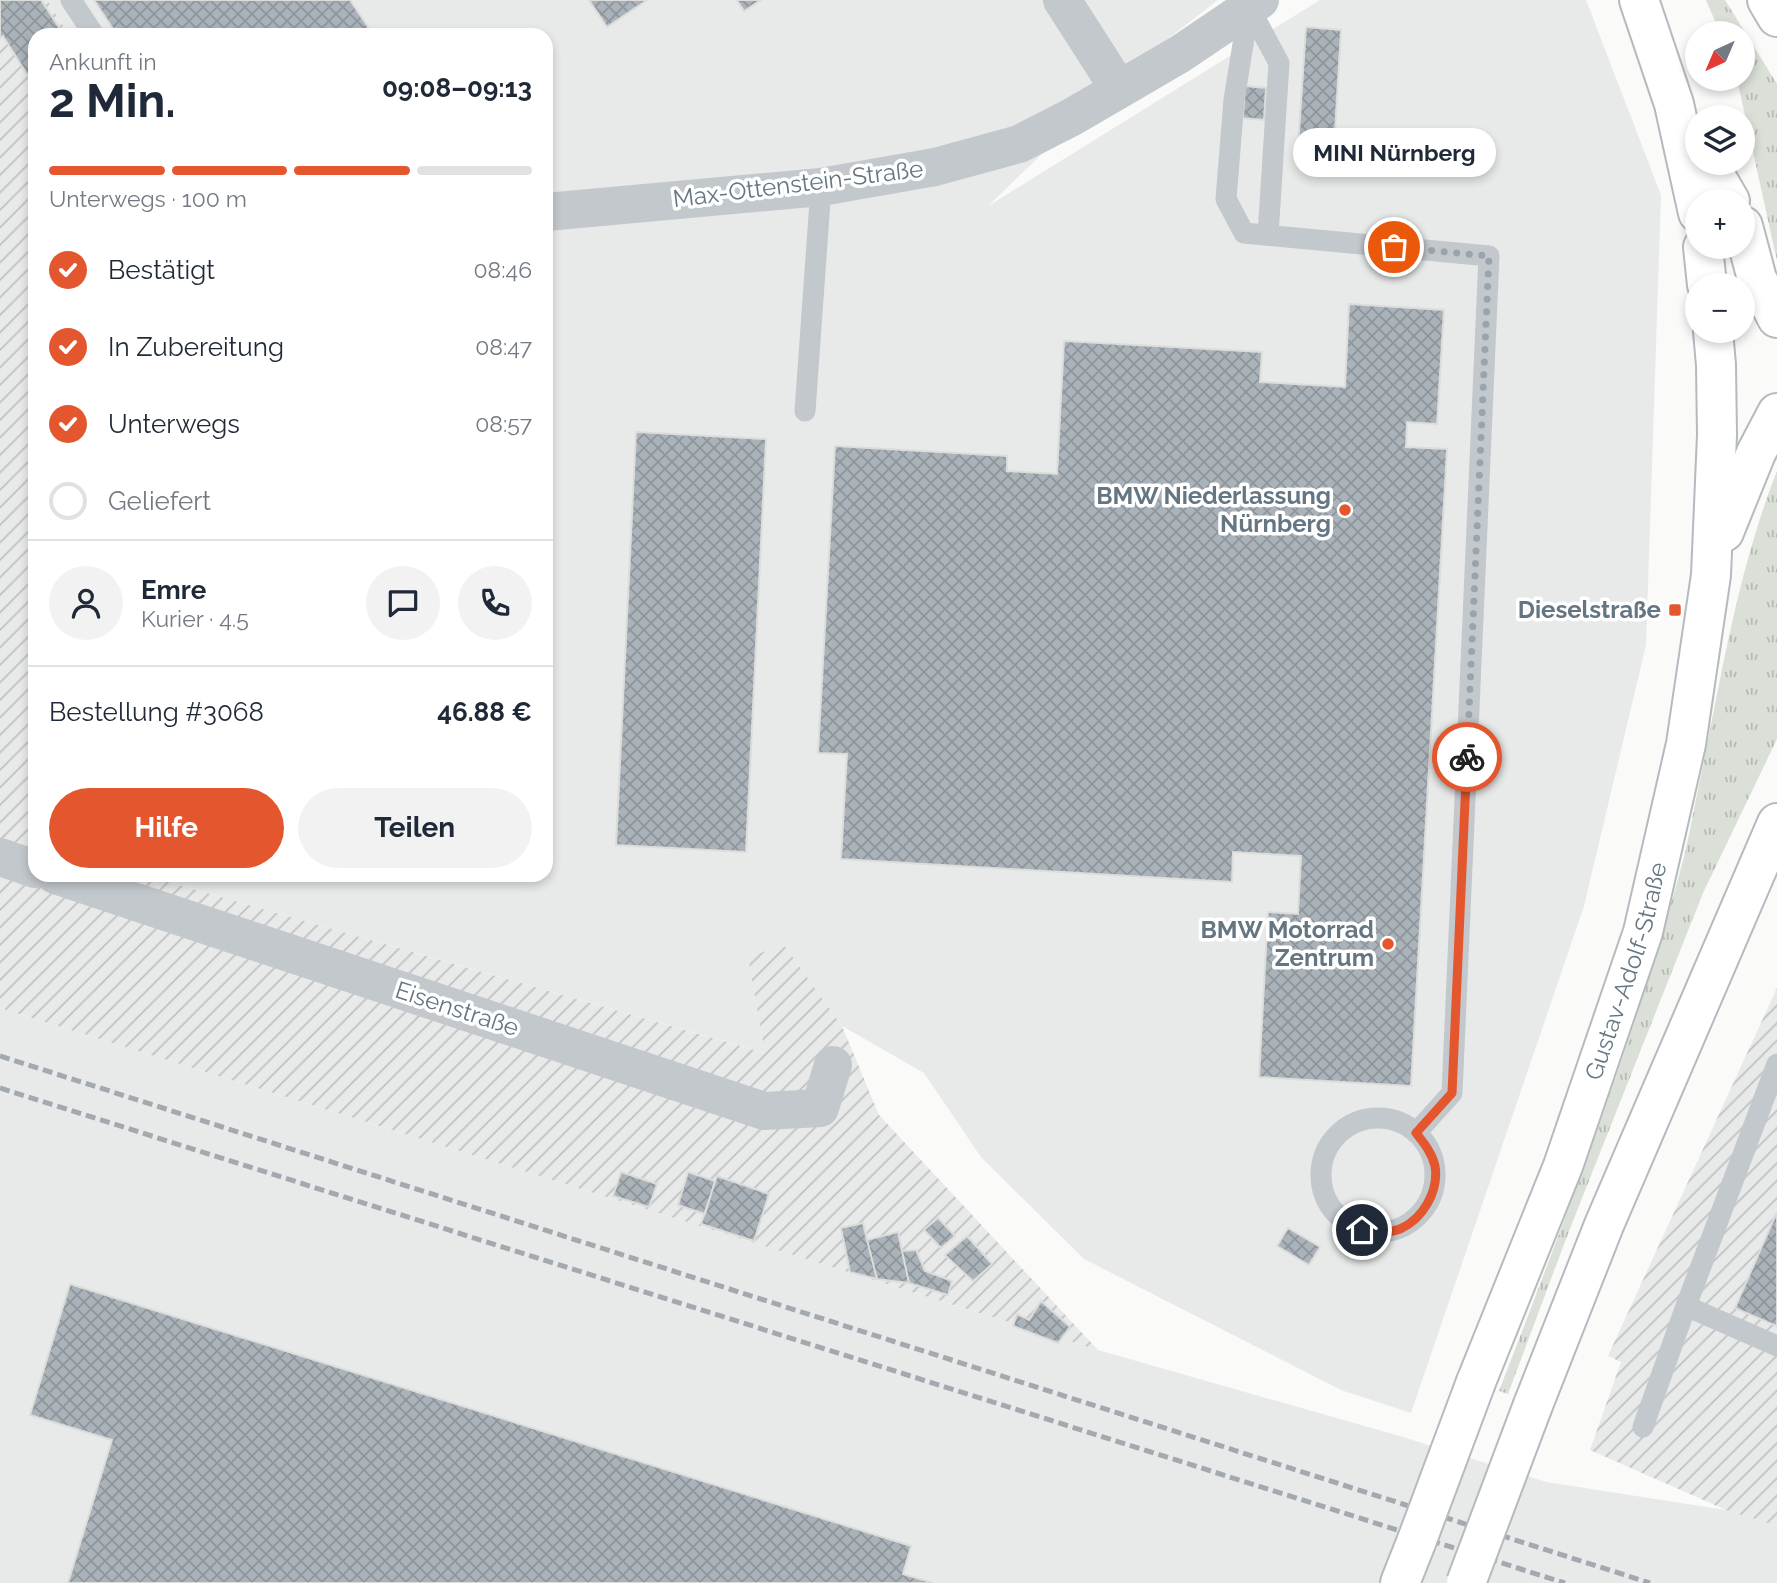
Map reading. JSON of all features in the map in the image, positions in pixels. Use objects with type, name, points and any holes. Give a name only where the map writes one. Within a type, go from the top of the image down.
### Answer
[{"type":"main road","points":[[1639,0],[1674,104],[1693,189]]},
{"type":"main road","points":[[1766,0],[1777,17]]},
{"type":"main road","points":[[1674,104],[1685,123]]},
{"type":"main road","points":[[1752,259],[1757,279],[1777,318]]},
{"type":"main road","name":"Gustav-Adolf-Straße","points":[[1400,1583],[1476,1382],[1563,1166],[1643,932],[1686,744],[1711,575],[1717,435],[1714,343]]},
{"type":"main road","points":[[1711,575],[1733,508],[1777,413]]},
{"type":"main road","points":[[1466,1583],[1610,1213],[1777,823]]},
{"type":"street","points":[[1062,0],[1119,89]]},
{"type":"street","name":"Max-Ottenstein-Straße","points":[[553,211],[821,187],[935,167],[1019,144],[1072,117],[1180,54],[1254,4]]},
{"type":"street","points":[[0,858],[28,867]]},
{"type":"street","name":"Eisenstraße","points":[[76,882],[764,1111],[820,1108],[833,1065]]},
{"type":"lane","points":[[71,0],[89,28]]},
{"type":"lane","points":[[1254,4],[1234,100],[1226,199],[1244,233],[1489,256],[1452,1093],[1416,1133]]},
{"type":"lane","points":[[1254,4],[1279,63],[1268,235]]},
{"type":"lane","points":[[804,411],[821,187]]},
{"type":"lane","points":[[1643,1427],[1777,1064]]},
{"type":"lane","points":[[1374,1119],[1401,1123],[1416,1133],[1428,1148],[1435,1166],[1434,1186],[1428,1203],[1416,1219],[1399,1229],[1381,1233],[1362,1230],[1345,1222],[1331,1208],[1323,1190],[1321,1172],[1325,1154],[1334,1139],[1348,1127],[1374,1119]]},
{"type":"lane","points":[[1686,1306],[1777,1346]]},
{"type":"shaded area","points":[[0,0],[47,0],[65,28],[28,28],[28,882],[168,882],[765,1053],[748,957],[784,945],[842,1026],[879,1115],[1098,1350],[0,1008]]},
{"type":"shaded area","points":[[47,0],[1218,0],[1134,65],[988,206],[1320,0],[1586,0],[1661,195],[1646,645],[1584,906],[1411,1413],[1341,1390],[1084,1259],[981,1157],[924,1073],[842,1026],[784,945],[748,957],[766,1053],[168,882],[553,882],[553,28],[65,28]]},
{"type":"shaded area","points":[[1777,988],[1777,1526],[1726,1510],[1590,1450],[1621,1362],[1608,1356]]},
{"type":"shaded area","points":[[0,1008],[1098,1350],[1403,1437],[1546,1482],[1726,1510],[1777,1526],[1777,1583],[0,1583]]},
{"type":"green space","points":[[1706,0],[1725,0],[1738,21],[1715,21]]},
{"type":"green space","points":[[1755,48],[1777,84],[1777,261],[1755,161],[1755,105],[1743,105],[1740,91],[1755,91]]},
{"type":"green space","points":[[1777,471],[1777,739],[1703,893],[1569,1231],[1508,1394],[1499,1391],[1596,1134],[1661,938],[1687,843],[1740,590],[1750,550]]},
{"type":"building","points":[[0,0],[41,0],[59,28],[28,28],[28,76],[3,36],[0,38]]},
{"type":"building","points":[[94,0],[350,0],[369,28],[112,28]]},
{"type":"building","points":[[589,0],[647,0],[607,27]]},
{"type":"building","points":[[737,0],[761,0],[744,11]]},
{"type":"building","points":[[1306,27],[1341,30],[1333,165],[1297,163]]},
{"type":"building","points":[[1245,86],[1266,88],[1264,120],[1243,118]]},
{"type":"building","points":[[1349,304],[1444,310],[1437,424],[1407,422],[1406,447],[1447,449],[1411,1086],[1259,1077],[1268,912],[1298,914],[1301,856],[1233,852],[1232,882],[841,859],[847,754],[818,753],[835,446],[1007,456],[1007,471],[1057,474],[1064,341],[1262,352],[1260,382],[1345,387]]},
{"type":"building","points":[[636,432],[766,439],[746,852],[616,845]]},
{"type":"building","points":[[621,1172],[657,1184],[649,1207],[613,1196]]},
{"type":"building","points":[[688,1172],[715,1181],[705,1214],[678,1205]]},
{"type":"building","points":[[717,1176],[769,1194],[754,1241],[701,1224]]},
{"type":"building","points":[[1777,1212],[1777,1326],[1735,1308]]},
{"type":"building","points":[[938,1218],[955,1236],[941,1248],[924,1230]]},
{"type":"building","points":[[863,1223],[877,1279],[850,1272],[841,1228]]},
{"type":"building","points":[[1288,1228],[1320,1247],[1309,1265],[1277,1246]]},
{"type":"building","points":[[898,1232],[909,1283],[877,1279],[867,1240]]},
{"type":"building","points":[[967,1236],[992,1264],[973,1281],[945,1255]]},
{"type":"building","points":[[916,1250],[925,1271],[952,1281],[948,1295],[909,1283],[902,1251]]},
{"type":"building","points":[[70,1284],[911,1546],[903,1574],[933,1583],[68,1583],[112,1440],[30,1415]]},
{"type":"building","points":[[1041,1301],[1070,1327],[1058,1343],[1013,1326],[1017,1314],[1029,1320]]},
{"type":"railway","points":[[0,1056],[1650,1583]]},
{"type":"railway","points":[[0,1088],[1565,1583]]},
{"type":"way so far","points":[[1394,247],[1489,256],[1467,757]]},
{"type":"place","name":"MINI Nürnberg","points":[[1394,247]]},
{"type":"place","name":"BMW Niederlassung Nürnberg","points":[[1345,510]]},
{"type":"place","name":"Dieselstraße","points":[[1675,610]]},
{"type":"place","name":"BMW Motorrad Zentrum","points":[[1388,944]]},
{"type":"route","points":[[1362,1230],[1381,1233],[1399,1229],[1416,1219],[1428,1203],[1434,1186],[1435,1166],[1428,1148],[1416,1133],[1452,1093],[1467,757]]}]
